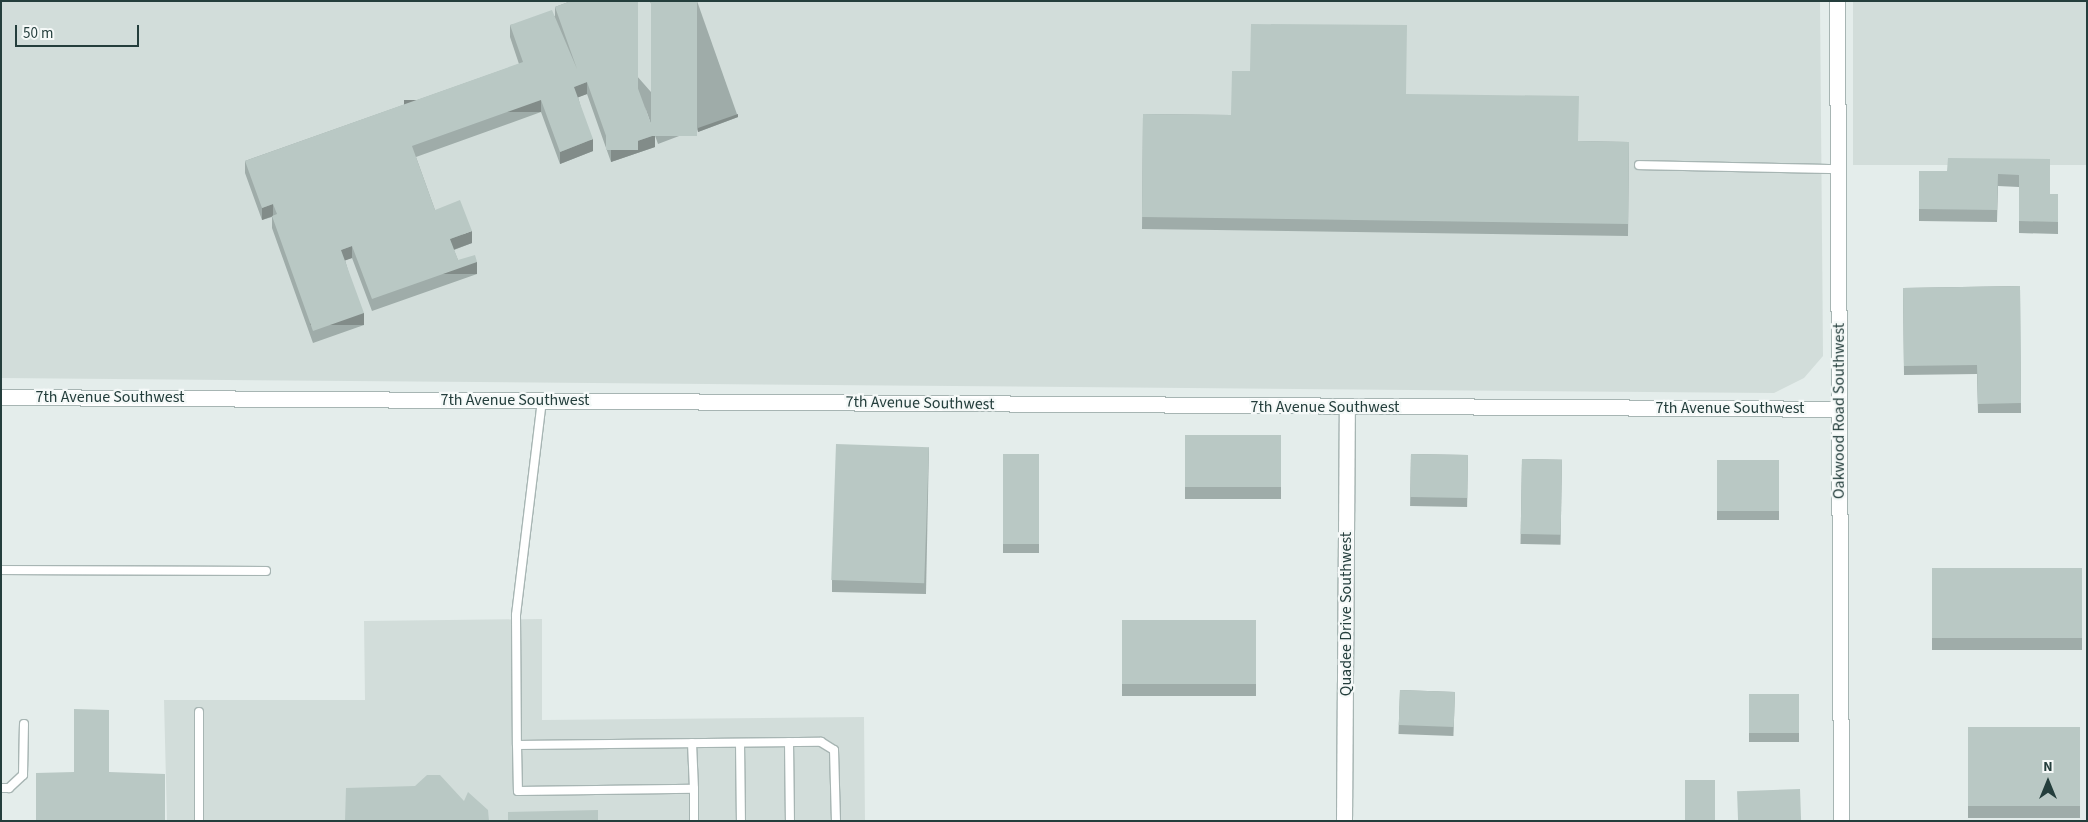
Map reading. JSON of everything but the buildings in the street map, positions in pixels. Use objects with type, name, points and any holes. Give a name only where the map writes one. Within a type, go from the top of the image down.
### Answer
[{"type":"street","name":"Oakwood Road Southwest","points":[[1837,1],[1841,821]]},
{"type":"street","name":"7th Avenue Southwest","points":[[1,397],[1838,409]]},
{"type":"street","name":"Quadee Drive Southwest","points":[[1344,821],[1347,407]]},
{"type":"lane","points":[[1640,166],[1837,169]]},
{"type":"lane","points":[[542,400],[516,615],[518,791],[694,789]]},
{"type":"lane","points":[[1,570],[266,571]]},
{"type":"lane","points":[[199,712],[199,821]]},
{"type":"lane","points":[[1,788],[9,788],[23,775],[24,724]]},
{"type":"lane","points":[[789,742],[790,821]]},
{"type":"lane","points":[[517,745],[821,742],[834,750],[836,821]]},
{"type":"lane","points":[[692,743],[694,821]]},
{"type":"lane","points":[[740,743],[740,821]]},
{"type":"shaded area","points":[[1,1],[1820,1],[1823,356],[1804,378],[1774,393],[1,378]]},
{"type":"shaded area","points":[[1853,1],[2087,1],[2087,165],[1853,165]]},
{"type":"shaded area","points":[[542,619],[542,720],[864,717],[865,821],[167,821],[164,700],[365,700],[364,621]]}]
